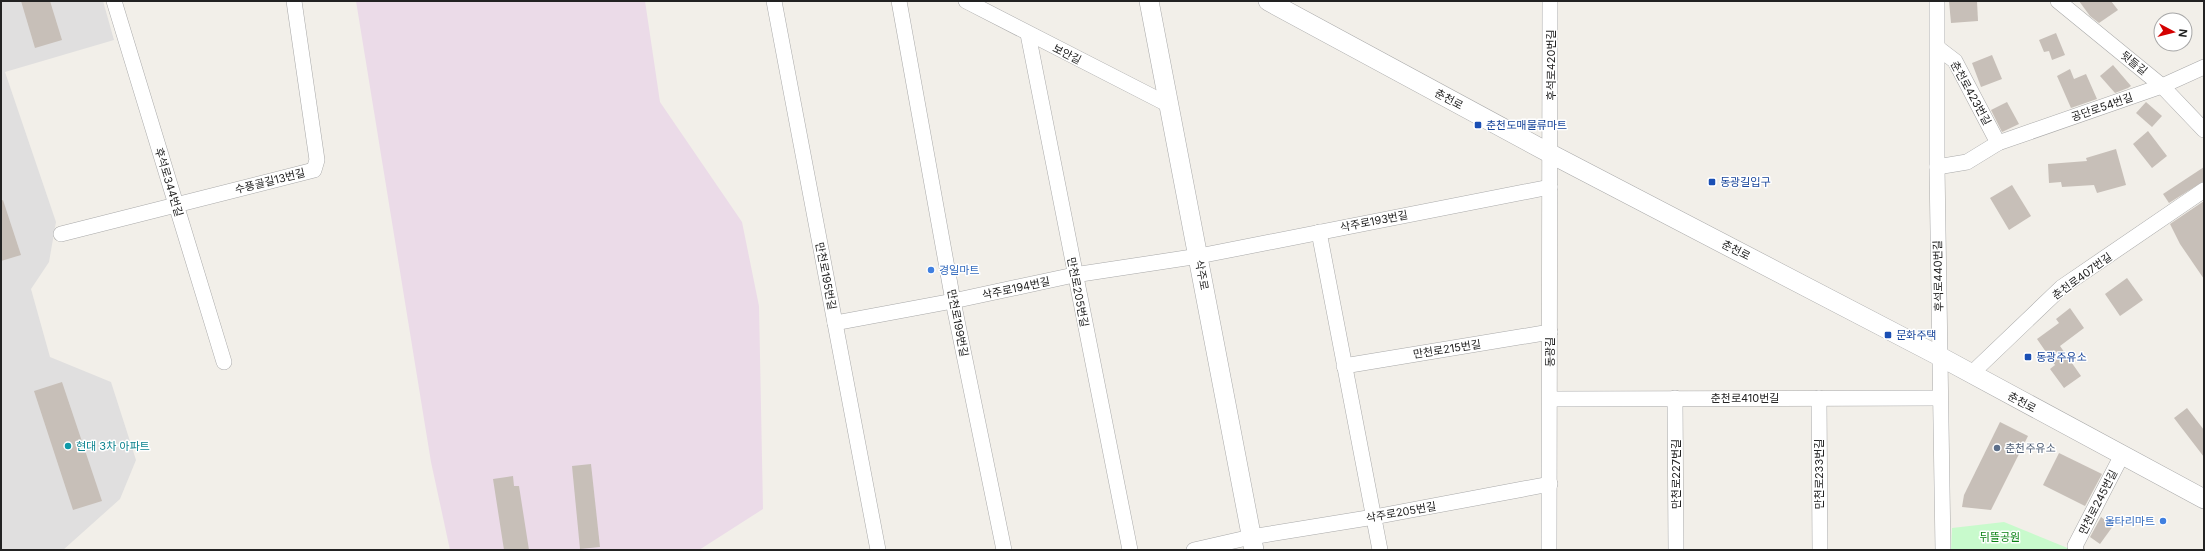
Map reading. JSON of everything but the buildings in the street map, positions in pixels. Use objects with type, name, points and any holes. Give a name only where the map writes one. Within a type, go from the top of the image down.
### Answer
[{"type":"street","name":"후석로344번길","points":[[114,1],[224,362]]},
{"type":"street","name":"수풍골길13번길","points":[[61,234],[314,170],[317,160],[294,1]]},
{"type":"street","name":"만천로195번길","points":[[774,1],[878,550]]},
{"type":"street","name":"만천로199번길","points":[[899,1],[953,301],[1004,550]]},
{"type":"street","name":"보안길","points":[[966,1],[1169,105]]},
{"type":"street","name":"삭주로","points":[[1149,1],[1199,256],[1252,543]]},
{"type":"street","name":"춘천로","points":[[1268,1],[1551,154],[1940,356],[2204,499]]},
{"type":"street","name":"후석로420번길","points":[[1550,1],[1551,154]]},
{"type":"street","name":"후석로440번길","points":[[1937,1],[1937,167],[1940,398],[1944,550]]},
{"type":"street","name":"뒷들길","points":[[2058,1],[2162,86],[2204,130]]},
{"type":"street","name":"만천로205번길","points":[[1028,34],[1074,275],[1130,550]]},
{"type":"street","name":"춘천로423번길","points":[[1938,48],[1955,61],[1998,143]]},
{"type":"street","name":"공단로54번길","points":[[1937,167],[1967,162],[1998,143],[2162,86],[2204,67]]},
{"type":"street","name":"동광길","points":[[1549,550],[1551,154]]},
{"type":"street","name":"삭주로193번길","points":[[1199,256],[1550,187]]},
{"type":"street","name":"춘천로407번길","points":[[1971,374],[2062,288],[2204,190]]},
{"type":"street","points":[[1319,232],[1380,550]]},
{"type":"street","name":"삭주로194번길","points":[[835,323],[953,301],[1074,275],[1199,256]]},
{"type":"street","name":"만천로215번길","points":[[1344,366],[1550,332]]},
{"type":"street","name":"만천로227번길","points":[[1675,398],[1676,550]]},
{"type":"street","name":"만천로233번길","points":[[1819,398],[1820,550]]},
{"type":"street","name":"춘천로410번길","points":[[1550,399],[1940,398]]},
{"type":"street","name":"만천로245번길","points":[[2076,550],[2075,546],[2122,455]]},
{"type":"street","name":"삭주로205번길","points":[[1194,550],[1252,543],[1374,517],[1550,484]]},
{"type":"shaded area","points":[[1,1],[103,1],[114,40],[5,72],[56,222],[49,262],[31,289],[50,357],[111,382],[136,460],[120,499],[63,550],[1,550]]},
{"type":"shaded area","points":[[356,1],[645,1],[660,102],[742,222],[759,306],[763,509],[699,550],[450,550],[431,462]]},
{"type":"green space","name":"뒤뜰공원","points":[[2004,522],[2070,550],[1951,550],[1952,528]]},
{"type":"place","name":"춘천도매물류마트","points":[[1478,125]]},
{"type":"place","name":"동광길입구","points":[[1712,182]]},
{"type":"place","name":"경일마트","points":[[931,270]]},
{"type":"place","name":"문화주택","points":[[1888,335]]},
{"type":"place","name":"동광주유소","points":[[2028,357]]},
{"type":"place","name":"현대 3차 아파트","points":[[68,446]]},
{"type":"place","name":"춘천주유소","points":[[1997,448]]},
{"type":"place","name":"울타리마트","points":[[2163,521]]}]
